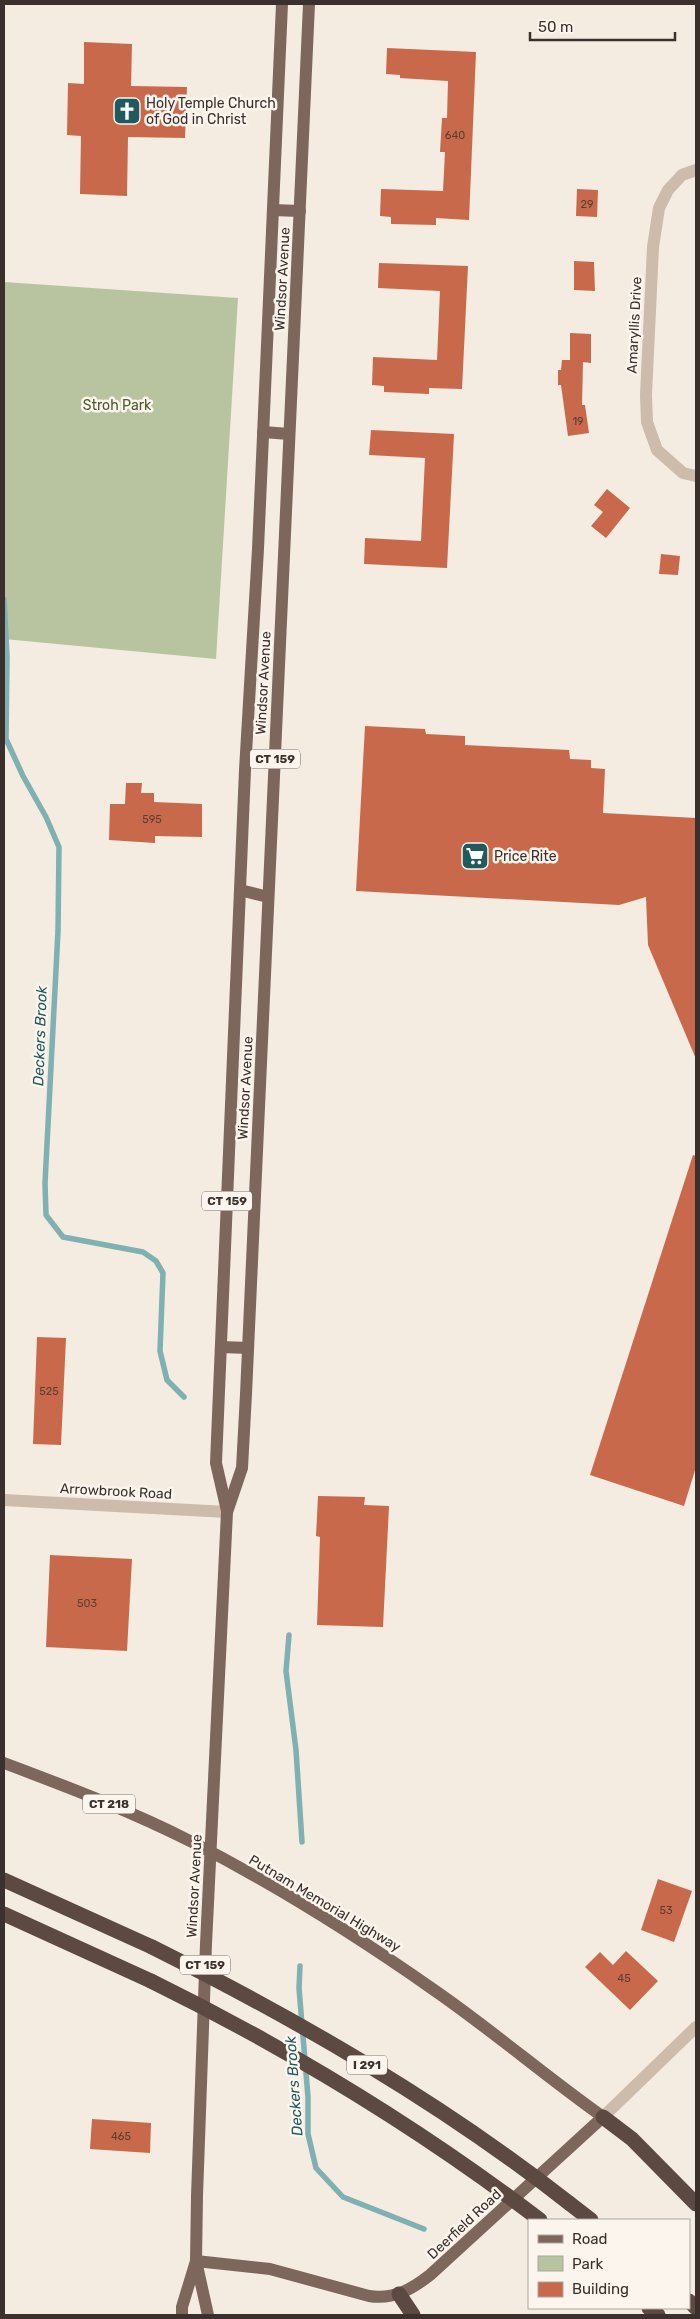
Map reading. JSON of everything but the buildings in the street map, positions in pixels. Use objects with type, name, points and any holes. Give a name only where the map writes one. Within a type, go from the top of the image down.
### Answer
[{"type":"highway","name":"I 291","points":[[4,1880],[152,1947],[265,2006],[371,2067],[467,2129],[590,2219]]},
{"type":"highway","name":"I 291","points":[[4,1914],[151,1980],[244,2028],[352,2092],[460,2163],[539,2219]]},
{"type":"highway","points":[[603,2117],[632,2139],[696,2204]]},
{"type":"highway","points":[[399,2294],[413,2315]]},
{"type":"main road","name":"Windsor Avenue","points":[[208,2315],[196,2261],[210,1852],[227,1512],[216,1463],[247,715],[263,432],[282,4]]},
{"type":"main road","name":"Windsor Avenue","points":[[227,1512],[242,1468],[309,4]]},
{"type":"main road","points":[[273,210],[300,211]]},
{"type":"main road","points":[[263,432],[289,434]]},
{"type":"main road","points":[[240,890],[268,897]]},
{"type":"main road","points":[[221,1347],[248,1348]]},
{"type":"main road","name":"Putnam Memorial Highway","points":[[4,1763],[128,1812],[210,1852],[323,1917],[436,1991],[551,2080],[603,2117]]},
{"type":"main road","name":"Deerfield Road","points":[[196,2261],[270,2269],[369,2296],[385,2297],[399,2294],[412,2288],[430,2275],[603,2117]]},
{"type":"main road","name":"Windsor Avenue","points":[[182,2315],[182,2307],[196,2261]]},
{"type":"street","name":"Amaryllis Drive","points":[[696,170],[682,175],[668,190],[659,208],[653,247],[646,395],[647,422],[657,450],[683,473],[696,476]]},
{"type":"street","name":"Arrowbrook Road","points":[[4,1500],[227,1512]]},
{"type":"street","name":"Deerfield Road","points":[[603,2117],[696,2027]]},
{"type":"green space","name":"Stroh Park","points":[[4,282],[238,298],[216,659],[4,639]]},
{"type":"waterway","name":"Deckers Brook","points":[[4,599],[7,657],[6,739],[23,776],[46,817],[59,847],[58,931],[45,1183],[46,1215],[63,1237],[143,1252],[156,1261],[163,1273],[160,1351],[167,1380],[184,1397]]},
{"type":"waterway","name":"Deckers Brook","points":[[289,1635],[286,1671],[296,1750],[302,1842]]},
{"type":"waterway","name":"Deckers Brook","points":[[300,1966],[299,1988],[308,2097],[308,2134],[316,2168],[343,2197],[424,2229]]},
{"type":"place","name":"Holy Temple Church of God in Christ","points":[[127,111]]},
{"type":"place","name":"Price Rite","points":[[475,856]]}]
